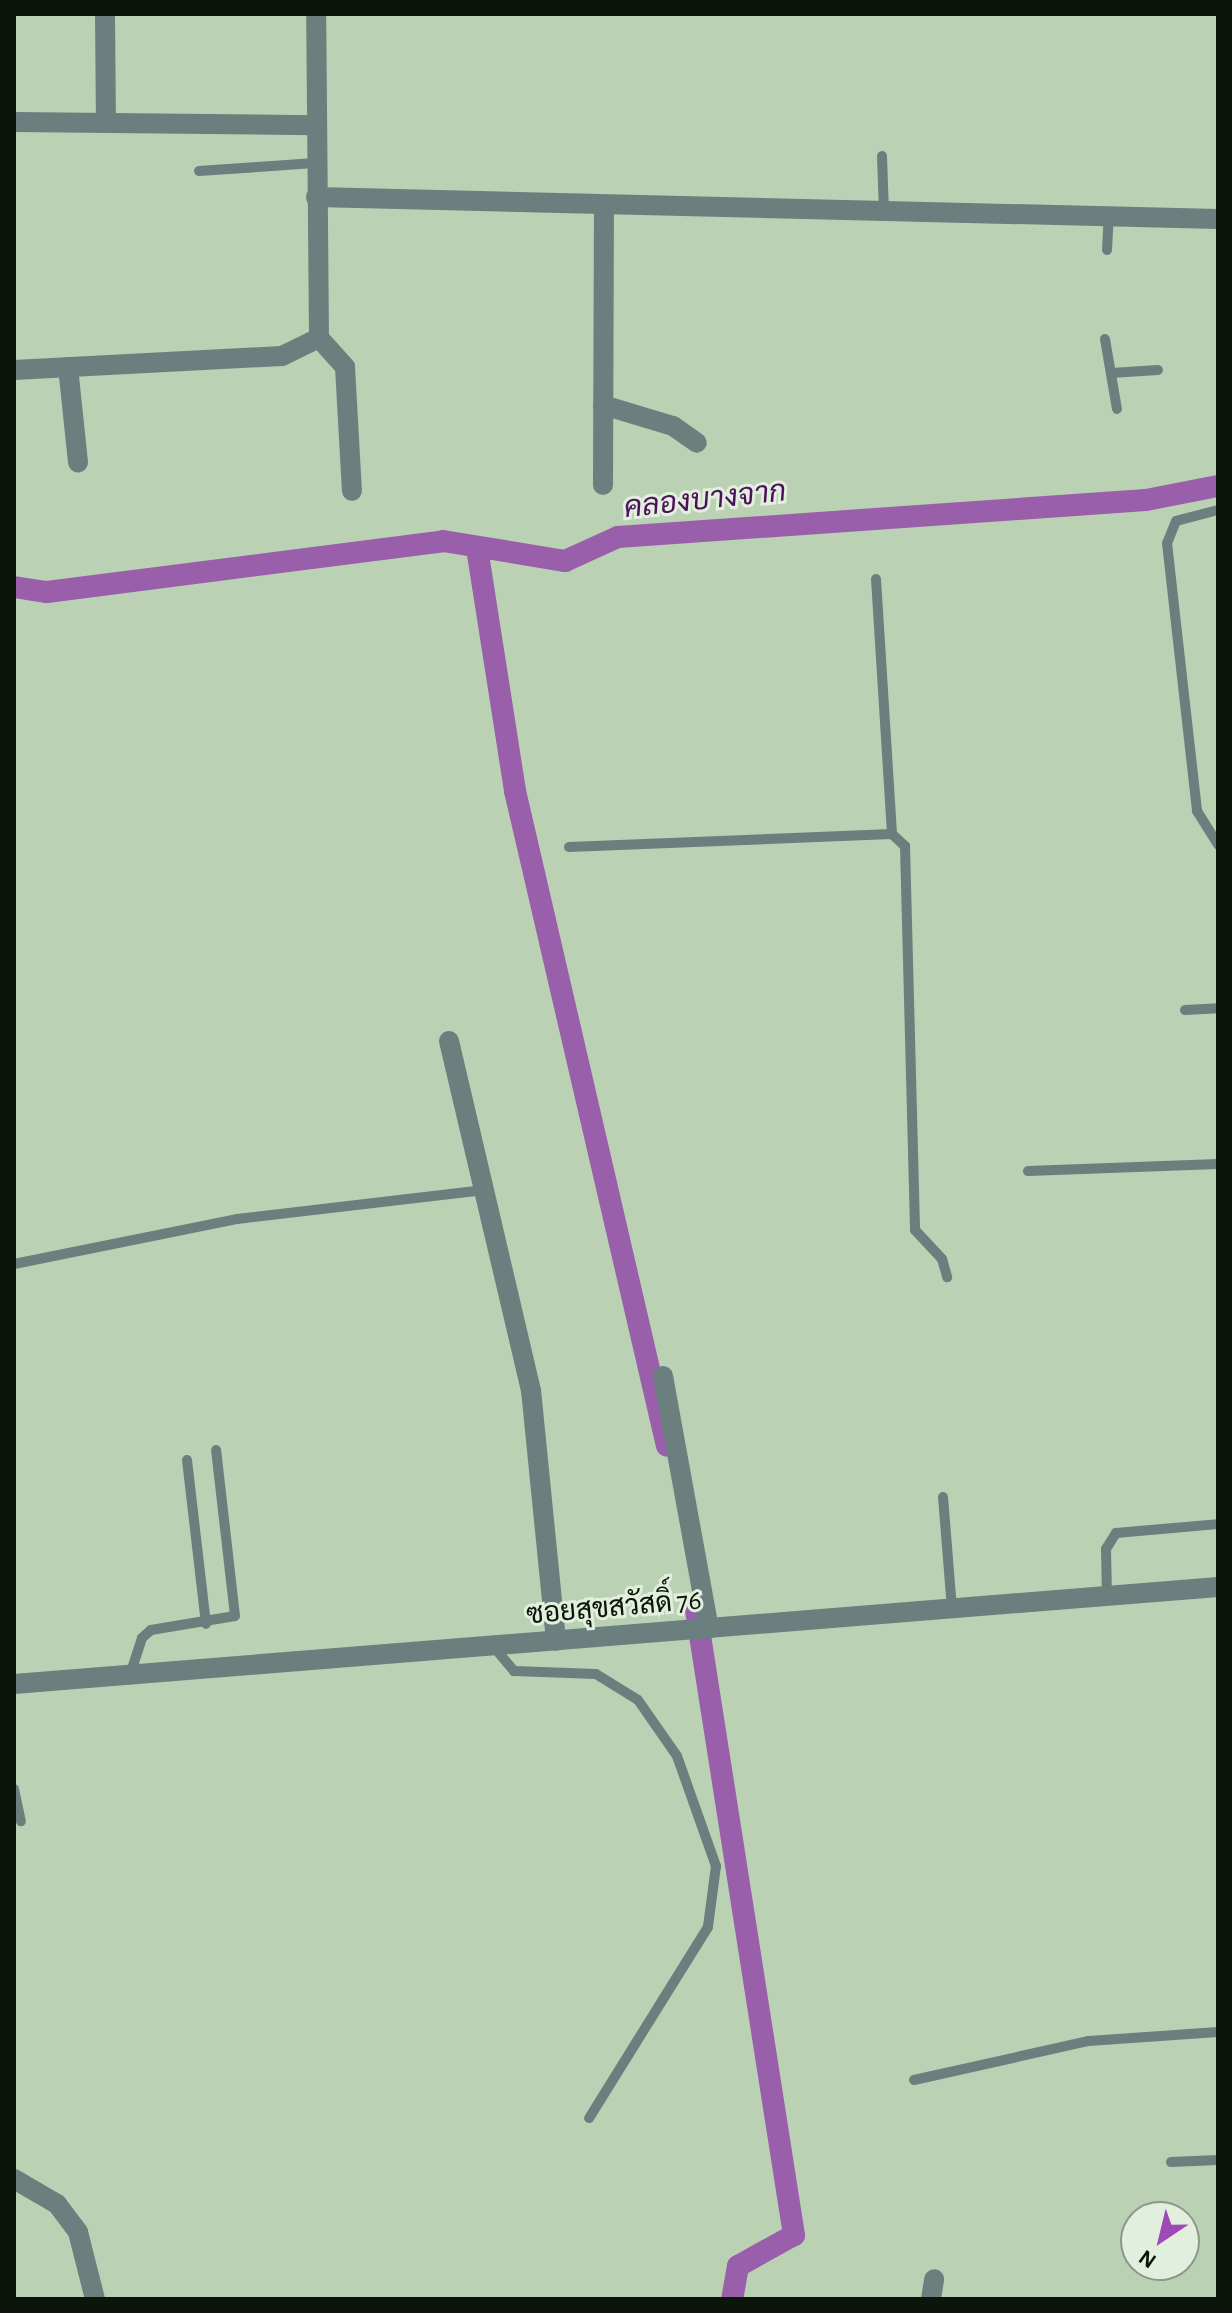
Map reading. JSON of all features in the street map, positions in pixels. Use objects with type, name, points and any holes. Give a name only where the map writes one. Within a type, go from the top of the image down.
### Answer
[{"type":"street","points":[[105,14],[106,122]]},
{"type":"street","points":[[316,14],[319,338],[345,367],[352,491]]},
{"type":"street","points":[[14,122],[315,125]]},
{"type":"street","points":[[316,197],[1218,219]]},
{"type":"street","points":[[603,485],[604,205]]},
{"type":"street","points":[[15,377],[68,367],[163,367],[282,356],[319,338]]},
{"type":"street","points":[[68,367],[78,462]]},
{"type":"street","points":[[603,405],[673,426],[697,443]]},
{"type":"street","points":[[449,1041],[531,1390],[556,1641]]},
{"type":"street","points":[[663,1376],[706,1629]]},
{"type":"street","name":"ซอยสุขสวัสดิ์ 76","points":[[14,1684],[1218,1587]]},
{"type":"street","points":[[14,2179],[57,2204],[78,2232],[95,2299]]},
{"type":"lane","points":[[882,156],[884,212]]},
{"type":"lane","points":[[199,171],[315,163]]},
{"type":"lane","points":[[1107,250],[1109,217]]},
{"type":"lane","points":[[1105,339],[1117,409]]},
{"type":"lane","points":[[1111,373],[1158,370]]},
{"type":"lane","points":[[1218,510],[1176,521],[1167,543],[1197,811],[1218,845]]},
{"type":"lane","points":[[876,579],[892,834],[909,860],[915,1230],[942,1259],[947,1277]]},
{"type":"lane","points":[[569,847],[892,834]]},
{"type":"lane","points":[[1185,1010],[1218,1008]]},
{"type":"lane","points":[[1028,1171],[1218,1164]]},
{"type":"lane","points":[[14,1264],[237,1219],[484,1190]]},
{"type":"lane","points":[[130,1675],[142,1638],[151,1630],[230,1622],[237,1607],[216,1450]]},
{"type":"lane","points":[[187,1460],[206,1624]]},
{"type":"lane","points":[[943,1497],[952,1609]]},
{"type":"lane","points":[[1107,1597],[1106,1549],[1116,1533],[1218,1524]]},
{"type":"lane","points":[[493,1646],[514,1671],[596,1674],[638,1700],[677,1756],[716,1866],[708,1927],[589,2118]]},
{"type":"lane","points":[[14,1789],[21,1821]]},
{"type":"lane","points":[[914,2080],[1089,2041],[1218,2032]]},
{"type":"lane","points":[[1171,2162],[1218,2160]]},
{"type":"waterway","name":"คลองบางจาก","points":[[14,587],[47,592],[443,541],[565,561],[618,537],[1146,500],[1218,486]]},
{"type":"waterway","points":[[477,548],[515,791],[667,1446]]},
{"type":"waterway","points":[[696,1610],[794,2235],[738,2266],[732,2299]]}]
